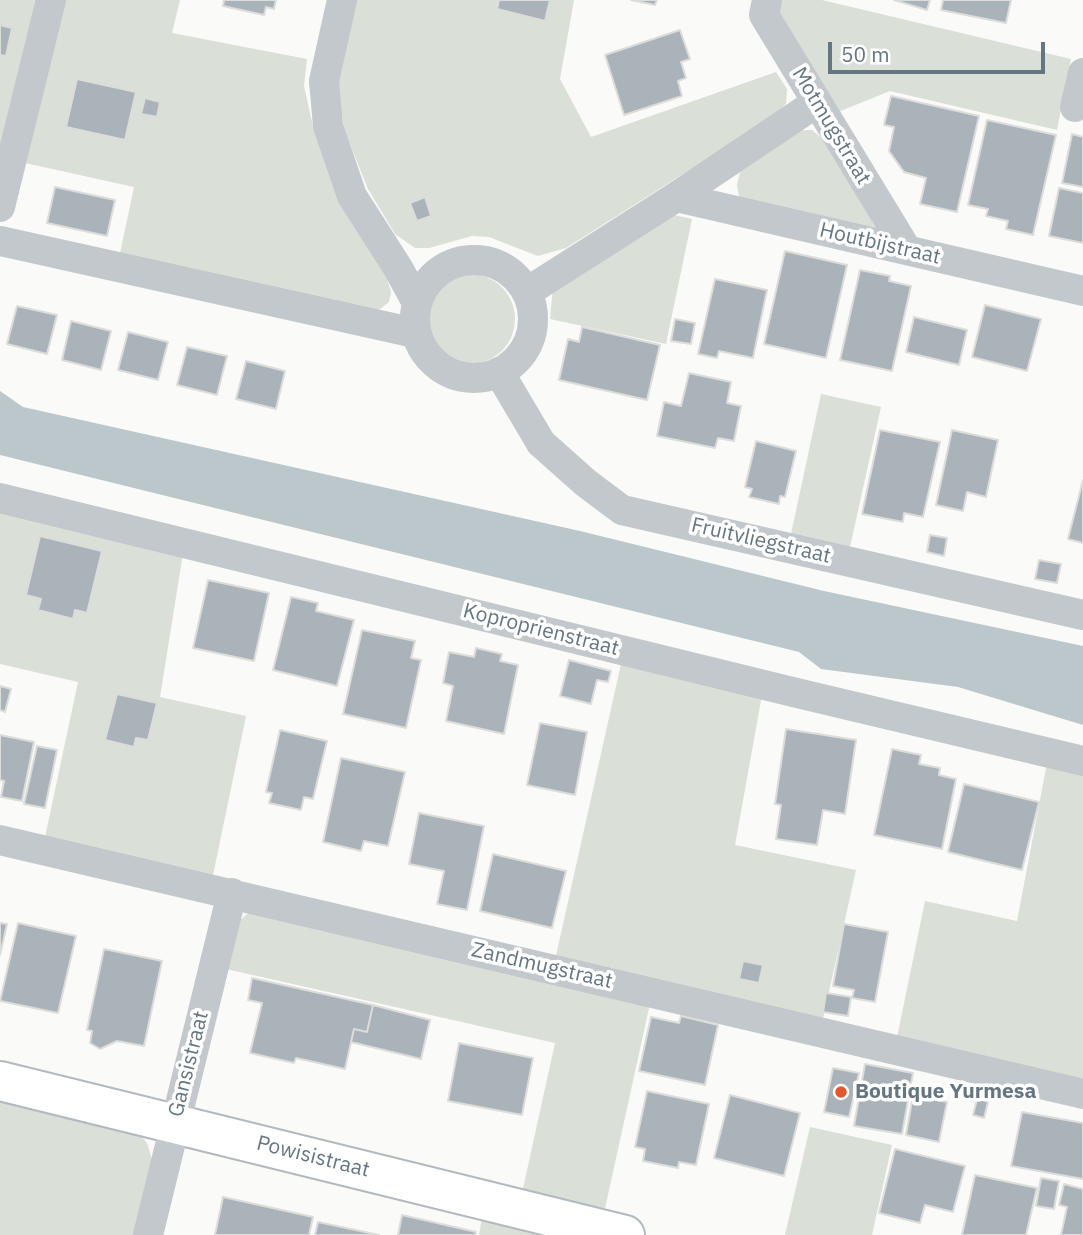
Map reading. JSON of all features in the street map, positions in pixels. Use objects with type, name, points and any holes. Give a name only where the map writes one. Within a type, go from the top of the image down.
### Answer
[{"type":"street","points":[[0,207],[51,0]]},
{"type":"street","points":[[342,0],[324,81],[328,126],[352,196],[416,301]]},
{"type":"street","name":"Motmugstraat","points":[[767,0],[764,15],[907,250]]},
{"type":"street","points":[[1075,107],[1083,73]]},
{"type":"street","points":[[527,292],[816,103]]},
{"type":"street","name":"Houtbijstraat","points":[[676,197],[1083,291]]},
{"type":"street","points":[[0,241],[415,333]]},
{"type":"street","points":[[469,260],[498,264],[515,276],[527,292],[532,306],[530,338],[513,364],[482,378],[465,378],[433,363],[422,349],[415,333],[416,301],[426,283],[440,269],[469,260]]},
{"type":"street","name":"Fruitvliegstraat","points":[[499,372],[541,443],[586,483],[622,510],[1083,615]]},
{"type":"street","name":"Koproprienstraat","points":[[0,498],[1083,761]]},
{"type":"street","name":"Zandmugstraat","points":[[0,840],[1083,1094]]},
{"type":"street","name":"Gansistraat","points":[[148,1235],[232,893]]},
{"type":"street","name":"Powisistraat","points":[[0,1081],[625,1235]]},
{"type":"shaded area","points":[[0,0],[41,0],[0,170]]},
{"type":"shaded area","points":[[54,0],[180,0],[172,33],[307,59],[304,86],[314,131],[387,279],[391,292],[389,302],[380,309],[367,313],[119,258],[134,187],[16,161]]},
{"type":"shaded area","points":[[352,0],[574,0],[560,79],[591,137],[776,72],[787,89],[786,104],[770,119],[566,248],[538,256],[489,237],[472,236],[429,248],[415,248],[395,234],[368,189],[344,129],[336,78]]},
{"type":"shaded area","points":[[781,0],[822,0],[1071,59],[1057,130],[890,91],[838,112],[778,11]]},
{"type":"shaded area","points":[[802,130],[812,130],[831,146],[877,230],[739,197],[737,185],[741,168]]},
{"type":"shaded area","points":[[674,215],[692,219],[666,344],[550,319],[553,287]]},
{"type":"shaded area","points":[[470,274],[487,277],[502,287],[512,302],[515,319],[512,336],[502,351],[487,361],[470,364],[453,361],[438,351],[428,336],[425,319],[428,302],[438,287],[453,277]]},
{"type":"shaded area","points":[[0,391],[23,407],[580,531],[824,591],[1083,646],[1083,725],[958,687],[821,669],[799,652],[0,455]]},
{"type":"shaded area","points":[[821,394],[881,407],[850,547],[791,534]]},
{"type":"shaded area","points":[[0,496],[185,541],[160,697],[246,716],[212,880],[44,842],[78,682],[0,664]]},
{"type":"shaded area","points":[[621,664],[762,695],[735,845],[856,870],[822,1023],[555,960]]},
{"type":"shaded area","points":[[1047,763],[1083,771],[1083,1094],[894,1052],[925,901],[1017,921]]},
{"type":"shaded area","points":[[248,913],[651,999],[604,1213],[522,1193],[555,1043],[226,969],[237,923]]},
{"type":"shaded area","points":[[0,1096],[136,1130],[147,1143],[152,1159],[134,1235],[0,1235]]},
{"type":"shaded area","points":[[810,1127],[892,1145],[872,1235],[785,1235]]},
{"type":"shaded area","points":[[482,1217],[552,1235],[479,1235]]},
{"type":"building","points":[[224,0],[276,0],[274,9],[266,7],[264,15],[223,6]]},
{"type":"building","points":[[499,0],[550,0],[545,21],[497,9]]},
{"type":"building","points":[[631,0],[657,0],[655,5]]},
{"type":"building","points":[[894,0],[930,0],[927,10]]},
{"type":"building","points":[[943,0],[1011,0],[1006,23],[941,10]]},
{"type":"building","points":[[0,25],[12,28],[6,56],[0,55]]},
{"type":"building","points":[[680,30],[690,59],[681,62],[686,78],[678,81],[682,96],[624,115],[605,55]]},
{"type":"building","points":[[77,79],[136,92],[125,140],[66,127]]},
{"type":"building","points":[[891,96],[979,116],[957,212],[920,204],[926,178],[904,172],[889,151],[894,127],[884,125]]},
{"type":"building","points":[[145,98],[160,102],[157,117],[141,114]]},
{"type":"building","points":[[987,120],[1056,135],[1033,235],[1006,229],[1008,221],[986,216],[988,209],[968,205]]},
{"type":"building","points":[[1072,134],[1083,137],[1083,187],[1062,183]]},
{"type":"building","points":[[55,187],[115,200],[107,236],[47,223]]},
{"type":"building","points":[[1059,188],[1083,193],[1083,243],[1049,236]]},
{"type":"building","points":[[425,197],[431,216],[417,221],[410,203]]},
{"type":"building","points":[[785,251],[847,265],[826,358],[764,344]]},
{"type":"building","points":[[860,270],[890,276],[889,281],[911,286],[892,371],[840,360]]},
{"type":"building","points":[[715,279],[767,290],[753,358],[719,351],[717,358],[698,354]]},
{"type":"building","points":[[985,305],[1041,319],[1027,371],[972,357]]},
{"type":"building","points":[[17,306],[57,315],[47,354],[7,344]]},
{"type":"building","points":[[914,317],[967,330],[959,365],[906,352]]},
{"type":"building","points":[[675,319],[695,323],[691,344],[671,341]]},
{"type":"building","points":[[71,321],[111,331],[101,370],[62,360]]},
{"type":"building","points":[[582,327],[660,345],[647,400],[559,380],[568,339],[579,342]]},
{"type":"building","points":[[128,332],[168,342],[158,380],[118,370]]},
{"type":"building","points":[[187,347],[227,356],[217,395],[177,385]]},
{"type":"building","points":[[246,361],[285,371],[276,409],[236,399]]},
{"type":"building","points":[[689,373],[731,382],[727,403],[741,406],[734,441],[718,438],[715,448],[657,436],[664,402],[681,406]]},
{"type":"building","points":[[880,430],[940,442],[923,517],[904,513],[903,522],[862,514]]},
{"type":"building","points":[[952,430],[998,440],[986,497],[967,492],[963,511],[936,505]]},
{"type":"building","points":[[756,441],[796,451],[785,497],[780,496],[779,504],[749,497],[752,489],[745,487]]},
{"type":"building","points":[[1083,480],[1083,543],[1068,539]]},
{"type":"building","points":[[930,535],[947,538],[944,556],[927,552]]},
{"type":"building","points":[[40,536],[102,551],[87,613],[75,610],[73,619],[38,610],[41,599],[26,595]]},
{"type":"building","points":[[1039,560],[1061,564],[1057,583],[1035,579]]},
{"type":"building","points":[[208,580],[269,593],[254,661],[193,648]]},
{"type":"building","points":[[291,597],[318,603],[316,611],[354,620],[337,686],[273,670]]},
{"type":"building","points":[[362,630],[415,641],[411,658],[421,660],[406,728],[343,714]]},
{"type":"building","points":[[476,648],[502,654],[500,661],[518,665],[504,734],[446,721],[453,686],[443,683],[449,652],[474,657]]},
{"type":"building","points":[[569,660],[611,671],[608,682],[597,680],[591,704],[560,696]]},
{"type":"building","points":[[0,686],[11,689],[5,712],[0,710]]},
{"type":"building","points":[[117,694],[157,703],[148,740],[136,738],[134,747],[105,740]]},
{"type":"building","points":[[540,723],[587,732],[575,795],[527,785]]},
{"type":"building","points":[[786,729],[856,740],[845,814],[823,810],[817,845],[776,839],[781,805],[775,804]]},
{"type":"building","points":[[280,730],[327,741],[313,799],[304,797],[301,810],[269,803],[272,793],[266,792]]},
{"type":"building","points":[[0,735],[34,742],[22,801],[1,797],[4,781],[0,780]]},
{"type":"building","points":[[37,746],[57,750],[45,808],[24,804]]},
{"type":"building","points":[[892,749],[921,755],[919,764],[940,768],[939,775],[956,779],[942,849],[874,835]]},
{"type":"building","points":[[341,758],[405,772],[388,846],[364,841],[361,851],[323,842]]},
{"type":"building","points":[[964,784],[1039,802],[1022,870],[948,852]]},
{"type":"building","points":[[419,813],[484,826],[467,910],[437,904],[444,871],[409,864]]},
{"type":"building","points":[[493,854],[566,871],[552,928],[480,911]]},
{"type":"building","points":[[0,923],[7,924],[0,955]]},
{"type":"building","points":[[18,923],[76,936],[58,1013],[0,1001]]},
{"type":"building","points":[[844,924],[888,932],[875,1002],[852,998],[854,990],[833,986]]},
{"type":"building","points":[[104,949],[162,961],[144,1046],[117,1041],[100,1049],[90,1043],[92,1031],[87,1030]]},
{"type":"building","points":[[743,961],[763,965],[759,983],[739,979]]},
{"type":"building","points":[[252,978],[373,1005],[367,1032],[354,1029],[345,1069],[296,1058],[294,1063],[250,1053],[262,1003],[248,1000]]},
{"type":"building","points":[[826,993],[851,997],[848,1016],[823,1012]]},
{"type":"building","points":[[373,1005],[430,1020],[421,1059],[351,1042],[354,1029],[367,1032]]},
{"type":"building","points":[[681,1016],[718,1025],[705,1085],[639,1071],[651,1017],[679,1023]]},
{"type":"building","points":[[459,1043],[533,1058],[522,1115],[448,1101]]},
{"type":"building","points":[[865,1064],[913,1073],[902,1134],[854,1126]]},
{"type":"building","name":"Boutique Yurmesa","points":[[833,1068],[859,1073],[849,1117],[824,1112]]},
{"type":"building","points":[[647,1091],[709,1104],[696,1165],[679,1162],[678,1168],[643,1161],[645,1149],[635,1147]]},
{"type":"building","points":[[730,1095],[800,1113],[784,1176],[714,1158]]},
{"type":"building","points":[[913,1095],[947,1102],[939,1142],[906,1135]]},
{"type":"building","points":[[978,1095],[989,1098],[984,1118],[973,1115]]},
{"type":"building","points":[[1022,1112],[1083,1123],[1083,1179],[1011,1166]]},
{"type":"building","points":[[895,1149],[965,1166],[953,1212],[925,1205],[920,1223],[879,1213]]},
{"type":"building","points":[[975,1175],[1037,1188],[1026,1235],[962,1235]]},
{"type":"building","points":[[1041,1178],[1059,1181],[1054,1209],[1036,1206]]},
{"type":"building","points":[[1064,1184],[1083,1189],[1083,1235],[1061,1235],[1067,1207],[1059,1205]]},
{"type":"building","points":[[223,1197],[313,1217],[309,1235],[215,1235]]},
{"type":"building","points":[[402,1215],[476,1232],[475,1235],[398,1235]]},
{"type":"building","points":[[318,1222],[379,1235],[315,1235]]},
{"type":"place","name":"Boutique Yurmesa","points":[[841,1092]]}]
